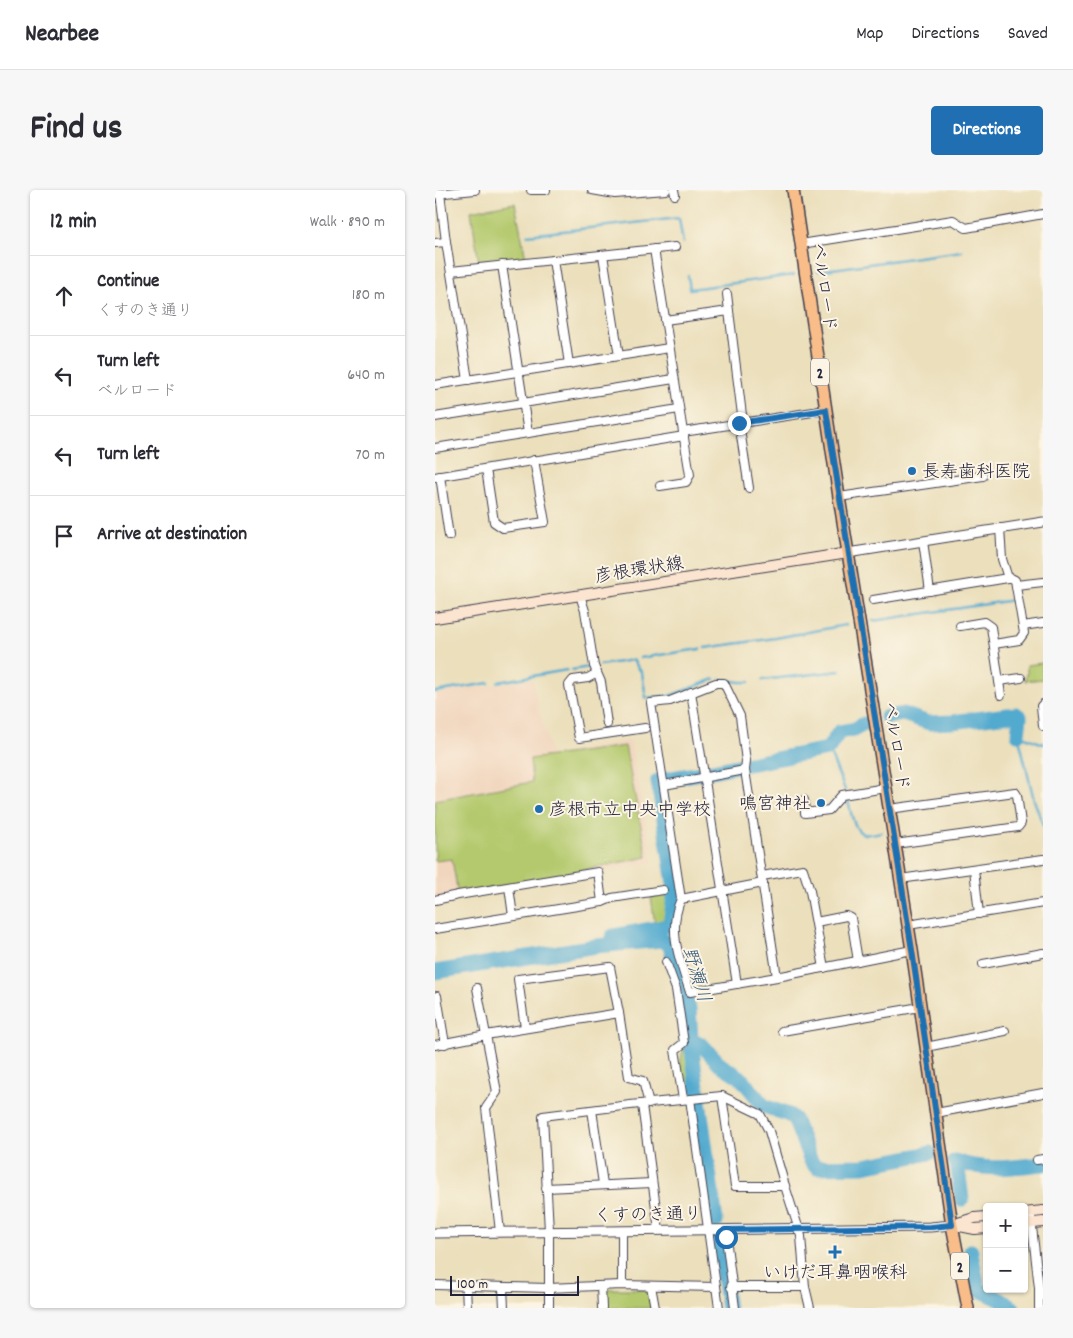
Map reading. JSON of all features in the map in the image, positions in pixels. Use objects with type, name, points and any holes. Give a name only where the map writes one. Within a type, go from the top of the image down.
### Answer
[{"type":"main road","name":"ベルロード","points":[[793,190],[839,497],[912,950],[952,1225],[968,1308]]},
{"type":"main road","name":"彦根環状線","points":[[435,618],[848,553]]},
{"type":"main road","points":[[1028,1212],[1043,1211]]},
{"type":"main road","name":"くすのき通り","points":[[952,1225],[983,1218]]},
{"type":"main road","points":[[1028,1224],[1043,1222]]},
{"type":"main road","name":"くすのき通り","points":[[952,1225],[975,1229],[983,1228]]},
{"type":"street","points":[[468,380],[438,194],[475,190]]},
{"type":"street","points":[[531,190],[546,190]]},
{"type":"street","points":[[592,190],[615,194],[666,190]]},
{"type":"street","points":[[801,244],[953,220],[966,228],[1043,214]]},
{"type":"street","points":[[435,244],[446,242]]},
{"type":"street","points":[[451,271],[675,247]]},
{"type":"street","points":[[654,250],[690,475],[685,482],[661,486]]},
{"type":"street","points":[[603,255],[619,356]]},
{"type":"street","points":[[553,260],[569,364]]},
{"type":"street","points":[[501,265],[528,433]]},
{"type":"street","points":[[727,294],[749,488]]},
{"type":"street","points":[[665,320],[729,311]]},
{"type":"street","points":[[435,385],[669,348]]},
{"type":"street","points":[[435,417],[674,379]]},
{"type":"street","points":[[435,448],[679,409]]},
{"type":"street","points":[[449,536],[438,476],[826,410]]},
{"type":"street","points":[[486,468],[494,522],[503,528],[545,522],[534,460]]},
{"type":"street","points":[[839,497],[983,476]]},
{"type":"street","points":[[848,553],[1043,522]]},
{"type":"street","points":[[999,528],[1002,559],[1008,578]]},
{"type":"street","points":[[923,541],[930,591]]},
{"type":"street","points":[[873,600],[1011,578],[1015,580],[1024,633],[1019,640],[994,644]]},
{"type":"street","points":[[1016,585],[1043,582]]},
{"type":"street","points":[[579,595],[585,611],[594,666],[601,682],[607,724]]},
{"type":"street","points":[[960,626],[985,622],[991,627],[1001,695]]},
{"type":"street","points":[[1023,626],[1043,624]]},
{"type":"street","points":[[597,674],[588,678],[573,680],[569,685],[579,738],[645,728]]},
{"type":"street","points":[[999,682],[1021,678]]},
{"type":"street","points":[[777,977],[745,770],[746,761],[740,716],[724,683],[716,683],[670,701],[651,703],[681,899],[674,932],[677,951],[690,992],[777,977],[912,950]]},
{"type":"street","points":[[691,692],[737,984]]},
{"type":"street","points":[[1043,704],[1041,706],[1043,726]]},
{"type":"street","points":[[664,785],[745,770]]},
{"type":"street","points":[[803,800],[805,813],[829,810],[842,795],[886,788]]},
{"type":"street","points":[[889,809],[1015,792],[1017,795],[1021,823],[1019,827],[895,844]]},
{"type":"street","points":[[900,879],[1043,859]]},
{"type":"street","points":[[681,899],[803,869],[810,891],[824,968]]},
{"type":"street","points":[[973,869],[979,914]]},
{"type":"street","points":[[435,900],[598,872],[602,902]]},
{"type":"street","points":[[509,887],[513,916]]},
{"type":"street","points":[[435,929],[602,902],[612,898],[663,890]]},
{"type":"street","points":[[908,925],[1043,903]]},
{"type":"street","points":[[816,922],[846,916],[851,918],[858,961]]},
{"type":"street","points":[[983,964],[1043,952]]},
{"type":"street","points":[[666,962],[676,989],[684,1043],[675,1050],[692,1098],[719,1308]]},
{"type":"street","points":[[525,1028],[518,979],[610,967],[629,1077],[643,1081],[652,1183],[659,1230]]},
{"type":"street","points":[[477,988],[497,1092],[486,1108],[500,1232]]},
{"type":"street","points":[[435,997],[437,996],[445,1044]]},
{"type":"street","points":[[782,1031],[920,1007]]},
{"type":"street","points":[[435,1046],[525,1028],[619,1013]]},
{"type":"street","points":[[926,1047],[1005,1032]]},
{"type":"street","points":[[936,1112],[1043,1093]]},
{"type":"street","points":[[722,1096],[735,1186],[785,1186]]},
{"type":"street","points":[[549,1308],[549,1231],[543,1116],[722,1096],[760,1114],[769,1131],[801,1236],[805,1287],[810,1308]]},
{"type":"street","points":[[592,1110],[603,1184]]},
{"type":"street","points":[[547,1188],[652,1183]]},
{"type":"street","points":[[1028,1224],[1041,1287],[1039,1308]]},
{"type":"street","name":"くすのき通り","points":[[435,1233],[931,1227],[952,1225]]},
{"type":"street","points":[[725,1230],[735,1308]]},
{"type":"street","points":[[622,1231],[622,1285]]},
{"type":"street","points":[[435,1285],[548,1288],[622,1285],[716,1287]]},
{"type":"street","points":[[466,1286],[467,1308]]},
{"type":"street","points":[[503,1286],[504,1308]]},
{"type":"street","points":[[601,1286],[602,1308]]},
{"type":"street","points":[[651,1286],[655,1308]]},
{"type":"street","points":[[731,1287],[805,1287]]},
{"type":"shaded area","name":"彦根市立中央中学校","points":[[532,679],[551,756],[630,740],[653,862],[435,899],[435,694]]},
{"type":"green space","points":[[515,203],[526,259],[479,263],[471,211]]},
{"type":"green space","points":[[1043,663],[1043,679],[1025,681],[1027,665]]},
{"type":"green space","name":"彦根市立中央中学校","points":[[625,746],[647,857],[458,895],[452,859],[435,861],[435,800],[532,782],[530,759]]},
{"type":"green space","points":[[669,894],[668,909],[665,917],[660,923],[655,924],[651,897]]},
{"type":"green space","points":[[687,1046],[694,1094],[684,1090],[681,1073],[681,1057]]},
{"type":"green space","points":[[608,1289],[644,1289],[649,1292],[651,1308],[605,1308],[604,1292]]},
{"type":"waterway","points":[[527,235],[679,218],[683,243]]},
{"type":"waterway","points":[[818,271],[962,251]]},
{"type":"waterway","points":[[688,276],[690,289],[794,275]]},
{"type":"waterway","points":[[873,621],[1014,600]]},
{"type":"waterway","points":[[705,648],[776,638],[846,625]]},
{"type":"waterway","points":[[640,658],[700,649]]},
{"type":"waterway","points":[[600,665],[633,660],[642,673],[646,698],[669,696],[715,679]]},
{"type":"waterway","points":[[572,670],[589,667]]},
{"type":"waterway","points":[[498,682],[567,670]]},
{"type":"waterway","points":[[762,680],[840,671]]},
{"type":"waterway","points":[[721,679],[749,682]]},
{"type":"waterway","points":[[435,692],[489,683]]},
{"type":"waterway","points":[[887,717],[903,714],[929,723],[1016,714],[1020,717],[1018,734]]},
{"type":"waterway","points":[[749,764],[828,749],[839,732],[855,729],[864,724]]},
{"type":"waterway","points":[[1043,744],[1018,734],[1034,800],[1043,825]]},
{"type":"waterway","points":[[825,750],[830,753],[845,790]]},
{"type":"waterway","points":[[707,772],[742,765]]},
{"type":"waterway","points":[[667,779],[701,773]]},
{"type":"waterway","points":[[613,936],[670,924],[675,890],[658,781],[660,780]]},
{"type":"waterway","points":[[847,797],[857,829],[864,834],[881,832]]},
{"type":"waterway","name":"野瀬川","points":[[435,972],[596,946],[662,940],[670,945],[689,1009],[692,1051],[716,1221]]},
{"type":"waterway","points":[[691,1039],[702,1045],[721,1065],[740,1077],[764,1106],[789,1115],[794,1119],[811,1161],[817,1167],[864,1166],[930,1153]]},
{"type":"waterway","points":[[955,1161],[988,1168],[1043,1164]]},
{"type":"waterway","points":[[957,1162],[962,1199]]},
{"type":"waterway","name":"野瀬川","points":[[718,1239],[728,1308]]},
{"type":"waterway","points":[[971,1251],[978,1289],[1013,1308]]},
{"type":"place","name":"長寿歯科医院","points":[[912,471]]},
{"type":"place","name":"鳴宮神社","points":[[821,803]]},
{"type":"place","name":"彦根市立中央中学校","points":[[539,809]]},
{"type":"place","name":"いけだ耳鼻咽喉科","points":[[835,1252]]},
{"type":"route","points":[[726,1237],[725,1230],[931,1227],[952,1225],[912,950],[826,410],[739,423]]}]
